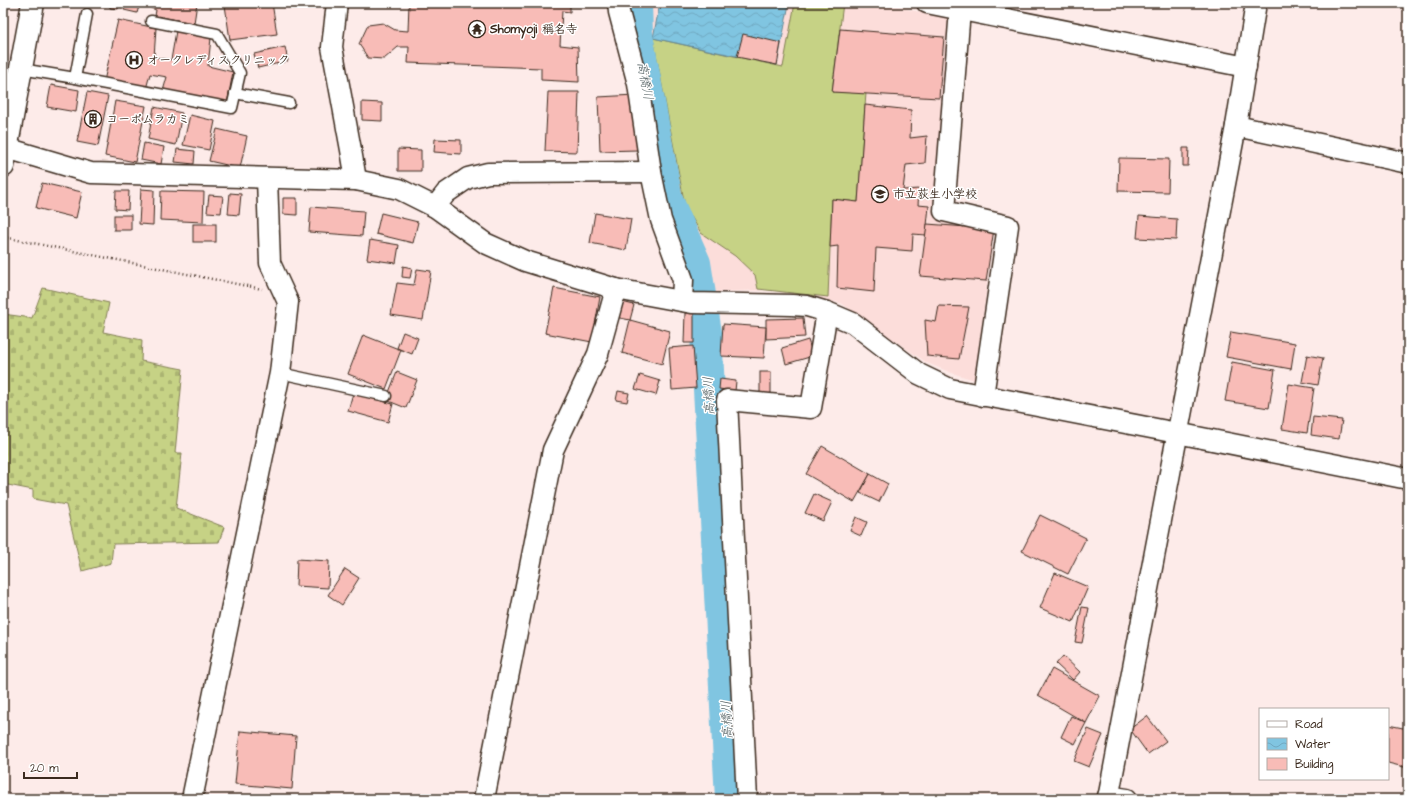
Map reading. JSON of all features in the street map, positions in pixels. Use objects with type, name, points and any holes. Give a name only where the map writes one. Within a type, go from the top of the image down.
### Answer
[{"type":"main road","points":[[4,154],[33,3]]},
{"type":"street","points":[[337,3],[332,47],[352,150],[356,180]]},
{"type":"street","points":[[618,3],[638,84],[651,172],[661,220],[683,280],[682,301]]},
{"type":"street","points":[[927,3],[1246,67]]},
{"type":"street","points":[[1114,798],[1177,433],[1236,126],[1256,3]]},
{"type":"street","points":[[960,10],[944,211],[1008,226],[983,396]]},
{"type":"street","points":[[1236,126],[1408,163]]},
{"type":"street","points":[[4,154],[91,173],[356,180],[399,189],[435,207],[485,243],[525,261],[616,289],[682,301],[807,306],[827,312],[853,323],[919,374],[950,389],[1408,479]]},
{"type":"street","points":[[435,207],[446,193],[468,178],[488,173],[651,172]]},
{"type":"street","points":[[192,799],[280,373],[288,302],[270,263],[267,178]]},
{"type":"street","points":[[484,799],[553,450],[598,354],[616,289]]},
{"type":"street","points":[[747,799],[727,400],[811,408],[827,312]]},
{"type":"lane","points":[[75,78],[87,14]]},
{"type":"lane","points":[[21,69],[232,108],[240,73],[217,34],[151,21]]},
{"type":"lane","points":[[235,93],[289,103]]},
{"type":"lane","points":[[280,373],[386,396]]},
{"type":"path","points":[[3,237],[284,293]]},
{"type":"shaded area","points":[[648,3],[875,3],[950,18],[935,214],[994,229],[975,380],[927,363],[841,303],[767,290],[710,292],[708,271],[685,214],[649,25]]},
{"type":"green space","points":[[795,3],[843,3],[832,92],[866,93],[858,202],[832,199],[828,297],[758,289],[755,275],[735,256],[701,233],[685,206],[653,38],[783,67]]},
{"type":"green space","points":[[43,288],[109,303],[103,332],[142,340],[141,361],[183,369],[175,453],[182,453],[176,508],[224,527],[219,542],[113,544],[111,563],[82,571],[66,505],[33,499],[33,490],[3,484],[3,314],[32,318]]},
{"type":"water","points":[[660,3],[789,4],[777,65],[653,38]]},
{"type":"building","points":[[88,3],[106,3],[106,6]]},
{"type":"building","points":[[110,3],[119,3],[118,9],[110,8]]},
{"type":"building","points":[[125,3],[140,3],[137,13],[124,10]]},
{"type":"building","points":[[147,3],[197,3],[194,23],[155,16],[156,10],[146,6]]},
{"type":"building","points":[[238,3],[272,3],[277,34],[230,40],[225,5]]},
{"type":"building","points":[[409,3],[570,3],[570,12],[562,11],[560,45],[578,47],[579,82],[541,80],[541,68],[408,63],[409,47],[398,47],[384,59],[368,58],[359,44],[368,25],[383,23],[395,30],[408,31]]},
{"type":"building","points":[[118,20],[156,28],[154,57],[171,60],[176,31],[211,38],[208,66],[233,72],[227,104],[163,91],[167,77],[150,74],[146,89],[104,81]]},
{"type":"building","points":[[840,29],[944,37],[939,98],[832,92]]},
{"type":"building","points":[[743,34],[781,43],[777,65],[737,57]]},
{"type":"building","points":[[285,47],[288,61],[258,68],[254,54]]},
{"type":"building","points":[[51,85],[79,90],[76,112],[47,107]]},
{"type":"building","name":"コーポムラカミ","points":[[87,92],[108,96],[98,146],[77,142]]},
{"type":"building","points":[[548,92],[579,92],[577,152],[545,151]]},
{"type":"building","points":[[635,95],[637,150],[600,151],[598,97]]},
{"type":"building","points":[[115,101],[146,106],[135,162],[105,156]]},
{"type":"building","points":[[362,102],[382,103],[382,121],[362,120]]},
{"type":"building","points":[[865,105],[911,110],[910,138],[927,136],[925,163],[906,165],[903,190],[919,189],[918,205],[929,206],[926,235],[913,234],[912,251],[876,248],[874,292],[837,288],[838,246],[830,247],[832,199],[858,202]]},
{"type":"building","points":[[154,107],[182,113],[176,145],[148,139]]},
{"type":"building","points":[[190,115],[215,121],[209,150],[183,145]]},
{"type":"building","points":[[217,129],[247,136],[240,168],[209,161]]},
{"type":"building","points":[[435,139],[461,140],[461,154],[434,152]]},
{"type":"building","points":[[144,143],[164,147],[161,164],[141,160]]},
{"type":"building","points":[[1183,148],[1189,148],[1188,166],[1183,166]]},
{"type":"building","points":[[177,149],[195,151],[194,164],[175,162]]},
{"type":"building","points":[[398,149],[421,150],[421,171],[398,171]]},
{"type":"building","points":[[1119,158],[1169,159],[1168,192],[1118,191]]},
{"type":"building","points":[[42,183],[82,192],[76,218],[36,208]]},
{"type":"building","points":[[141,189],[154,190],[153,225],[139,224]]},
{"type":"building","points":[[116,191],[129,191],[128,210],[115,209]]},
{"type":"building","points":[[161,191],[204,192],[203,222],[160,220]]},
{"type":"building","points":[[230,193],[241,194],[239,215],[228,214]]},
{"type":"building","points":[[209,195],[223,196],[221,213],[207,212]]},
{"type":"building","points":[[283,198],[297,198],[297,215],[283,214]]},
{"type":"building","points":[[311,207],[364,211],[362,236],[309,232]]},
{"type":"building","points":[[381,213],[418,222],[413,243],[376,234]]},
{"type":"building","points":[[595,213],[631,219],[626,250],[590,243]]},
{"type":"building","points":[[114,215],[131,215],[131,230],[114,230]]},
{"type":"building","points":[[1139,216],[1177,219],[1176,240],[1137,238]]},
{"type":"building","points":[[193,224],[216,224],[216,242],[193,242]]},
{"type":"building","points":[[927,224],[994,229],[986,281],[920,276]]},
{"type":"building","points":[[370,240],[399,245],[396,263],[367,259]]},
{"type":"building","points":[[403,266],[412,268],[410,278],[402,277]]},
{"type":"building","points":[[417,269],[431,271],[423,320],[391,315],[397,283],[414,285]]},
{"type":"building","points":[[554,288],[600,297],[592,342],[545,333]]},
{"type":"building","points":[[618,301],[634,305],[630,320],[615,317]]},
{"type":"building","points":[[939,306],[969,307],[959,359],[927,356],[925,320],[936,322]]},
{"type":"building","points":[[685,313],[694,313],[694,343],[684,343]]},
{"type":"building","points":[[803,318],[805,337],[766,339],[766,319]]},
{"type":"building","points":[[630,320],[670,331],[662,364],[622,353]]},
{"type":"building","points":[[723,324],[766,327],[764,358],[721,356]]},
{"type":"building","points":[[403,332],[418,338],[412,354],[397,348]]},
{"type":"building","points":[[1231,332],[1295,343],[1291,369],[1226,357]]},
{"type":"building","points":[[363,335],[401,350],[386,389],[348,374]]},
{"type":"building","points":[[808,340],[813,356],[786,364],[782,348]]},
{"type":"building","points":[[693,346],[696,388],[672,390],[669,348]]},
{"type":"building","points":[[1307,355],[1323,358],[1318,385],[1302,382]]},
{"type":"building","points":[[1232,362],[1275,370],[1269,408],[1225,401]]},
{"type":"building","points":[[397,372],[417,380],[406,408],[386,400]]},
{"type":"building","points":[[760,372],[771,372],[771,396],[760,396]]},
{"type":"building","points":[[640,375],[660,381],[656,395],[635,389]]},
{"type":"building","points":[[720,379],[736,381],[735,391],[719,389]]},
{"type":"building","points":[[1289,384],[1314,388],[1307,433],[1282,429]]},
{"type":"building","points":[[618,391],[629,393],[627,402],[616,400]]},
{"type":"building","points":[[353,393],[393,404],[388,422],[348,411]]},
{"type":"building","points":[[1313,417],[1342,420],[1339,439],[1311,435]]},
{"type":"building","points":[[822,446],[870,474],[854,502],[806,474]]},
{"type":"building","points":[[870,474],[888,484],[879,502],[860,493]]},
{"type":"building","points":[[814,494],[832,502],[823,521],[805,513]]},
{"type":"building","points":[[3,500],[6,501],[3,515]]},
{"type":"building","points":[[1040,515],[1086,538],[1068,574],[1022,551]]},
{"type":"building","points":[[856,517],[867,522],[861,536],[850,531]]},
{"type":"building","points":[[297,559],[329,561],[328,588],[296,586]]},
{"type":"building","points":[[345,569],[359,578],[342,605],[328,595]]},
{"type":"building","points":[[1055,573],[1088,587],[1073,622],[1040,608]]},
{"type":"building","points":[[1082,607],[1089,608],[1082,643],[1075,642]]},
{"type":"building","points":[[1063,656],[1080,672],[1073,680],[1056,664]]},
{"type":"building","points":[[1052,669],[1100,696],[1086,723],[1038,695]]},
{"type":"building","points":[[1071,716],[1086,723],[1075,744],[1061,737]]},
{"type":"building","points":[[1147,716],[1166,741],[1148,754],[1130,729]]},
{"type":"building","points":[[1389,725],[1408,729],[1408,768],[1389,763]]},
{"type":"building","points":[[1088,729],[1103,735],[1089,767],[1074,761]]},
{"type":"building","points":[[240,731],[296,736],[292,789],[235,784]]},
{"type":"waterway","name":"高橋川","points":[[636,3],[637,35],[667,200],[695,263],[706,333],[731,799]]},
{"type":"place","name":"Shomyoji 稱名寺","points":[[477,29]]},
{"type":"place","name":"オークレディスクリニック","points":[[134,60]]},
{"type":"place","name":"コーポムラカミ","points":[[93,119]]},
{"type":"place","name":"市立荻生小学校","points":[[880,194]]}]
